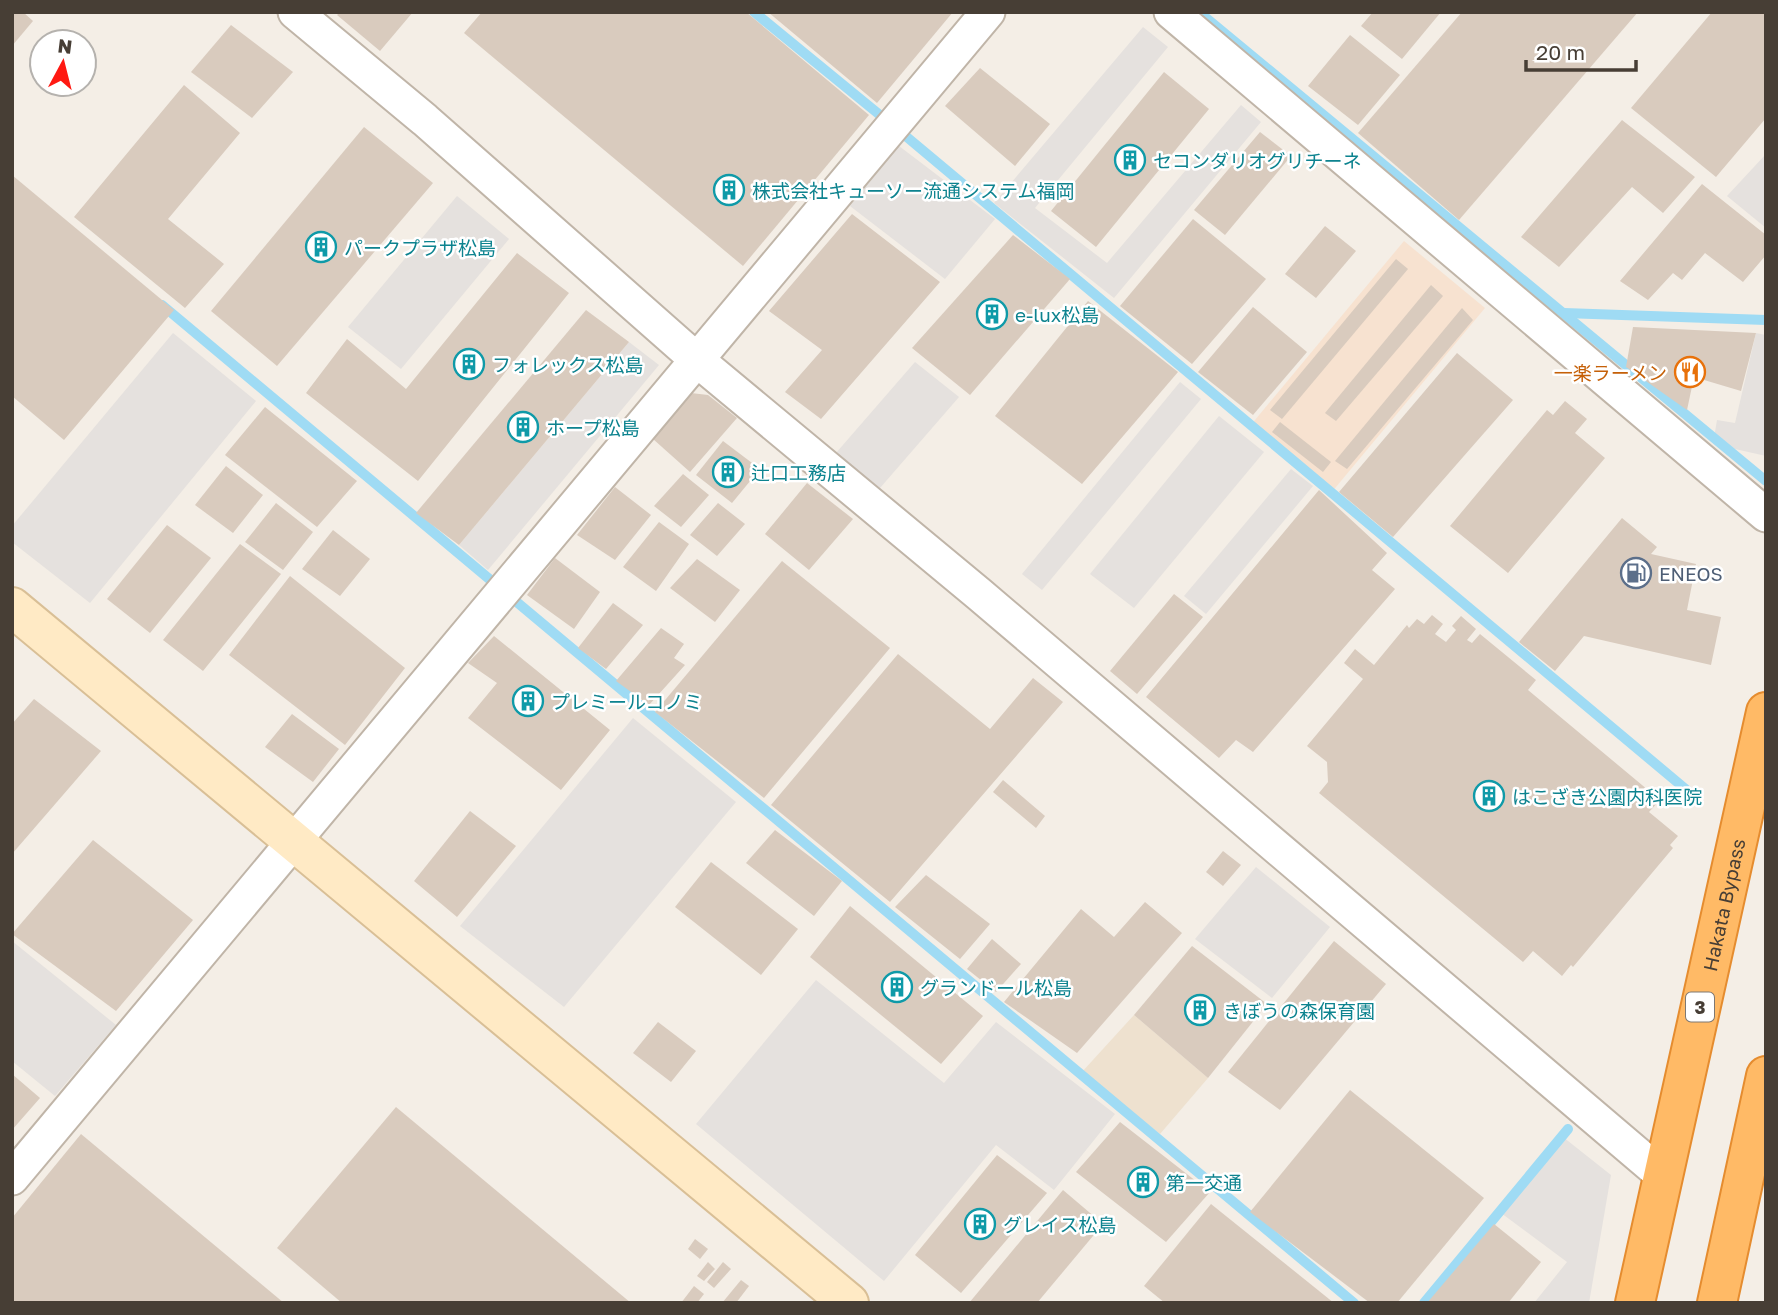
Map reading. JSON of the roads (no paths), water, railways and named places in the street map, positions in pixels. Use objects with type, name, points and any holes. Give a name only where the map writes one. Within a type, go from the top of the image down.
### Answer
[{"type":"highway","name":"Hakata Bypass","points":[[1635,1303],[1766,712]]},
{"type":"highway","points":[[1717,1303],[1766,1076]]},
{"type":"street","points":[[295,12],[425,120],[697,360],[979,594],[1662,1175]]},
{"type":"street","points":[[12,1178],[988,12]]},
{"type":"street","points":[[1171,12],[1766,515]]},
{"type":"street","points":[[12,607],[849,1303]]},
{"type":"waterway","points":[[754,12],[1695,797]]},
{"type":"waterway","points":[[1199,12],[1766,481]]},
{"type":"waterway","points":[[162,305],[1354,1303]]},
{"type":"waterway","points":[[1564,313],[1766,320]]},
{"type":"waterway","points":[[1424,1303],[1568,1129]]},
{"type":"place","name":"セコンダリオグリチーネ","points":[[1130,160]]},
{"type":"place","name":"株式会社キューソー流通システム福岡","points":[[729,190]]},
{"type":"place","name":"パークプラザ松島","points":[[321,247]]},
{"type":"place","name":"e-lux松島","points":[[992,314]]},
{"type":"place","name":"フォレックス松島","points":[[469,364]]},
{"type":"place","name":"一楽ラーメン","points":[[1690,372]]},
{"type":"place","name":"ホープ松島","points":[[523,427]]},
{"type":"place","name":"辻口工務店","points":[[728,472]]},
{"type":"place","name":"ENEOS","points":[[1636,573]]},
{"type":"place","name":"プレミールコノミ","points":[[528,701]]},
{"type":"place","name":"はこざき公園内科医院","points":[[1489,796]]},
{"type":"place","name":"グランドール松島","points":[[897,987]]},
{"type":"place","name":"きぼうの森保育園","points":[[1200,1010]]},
{"type":"place","name":"第一交通","points":[[1143,1182]]},
{"type":"place","name":"グレイス松島","points":[[980,1224]]}]
